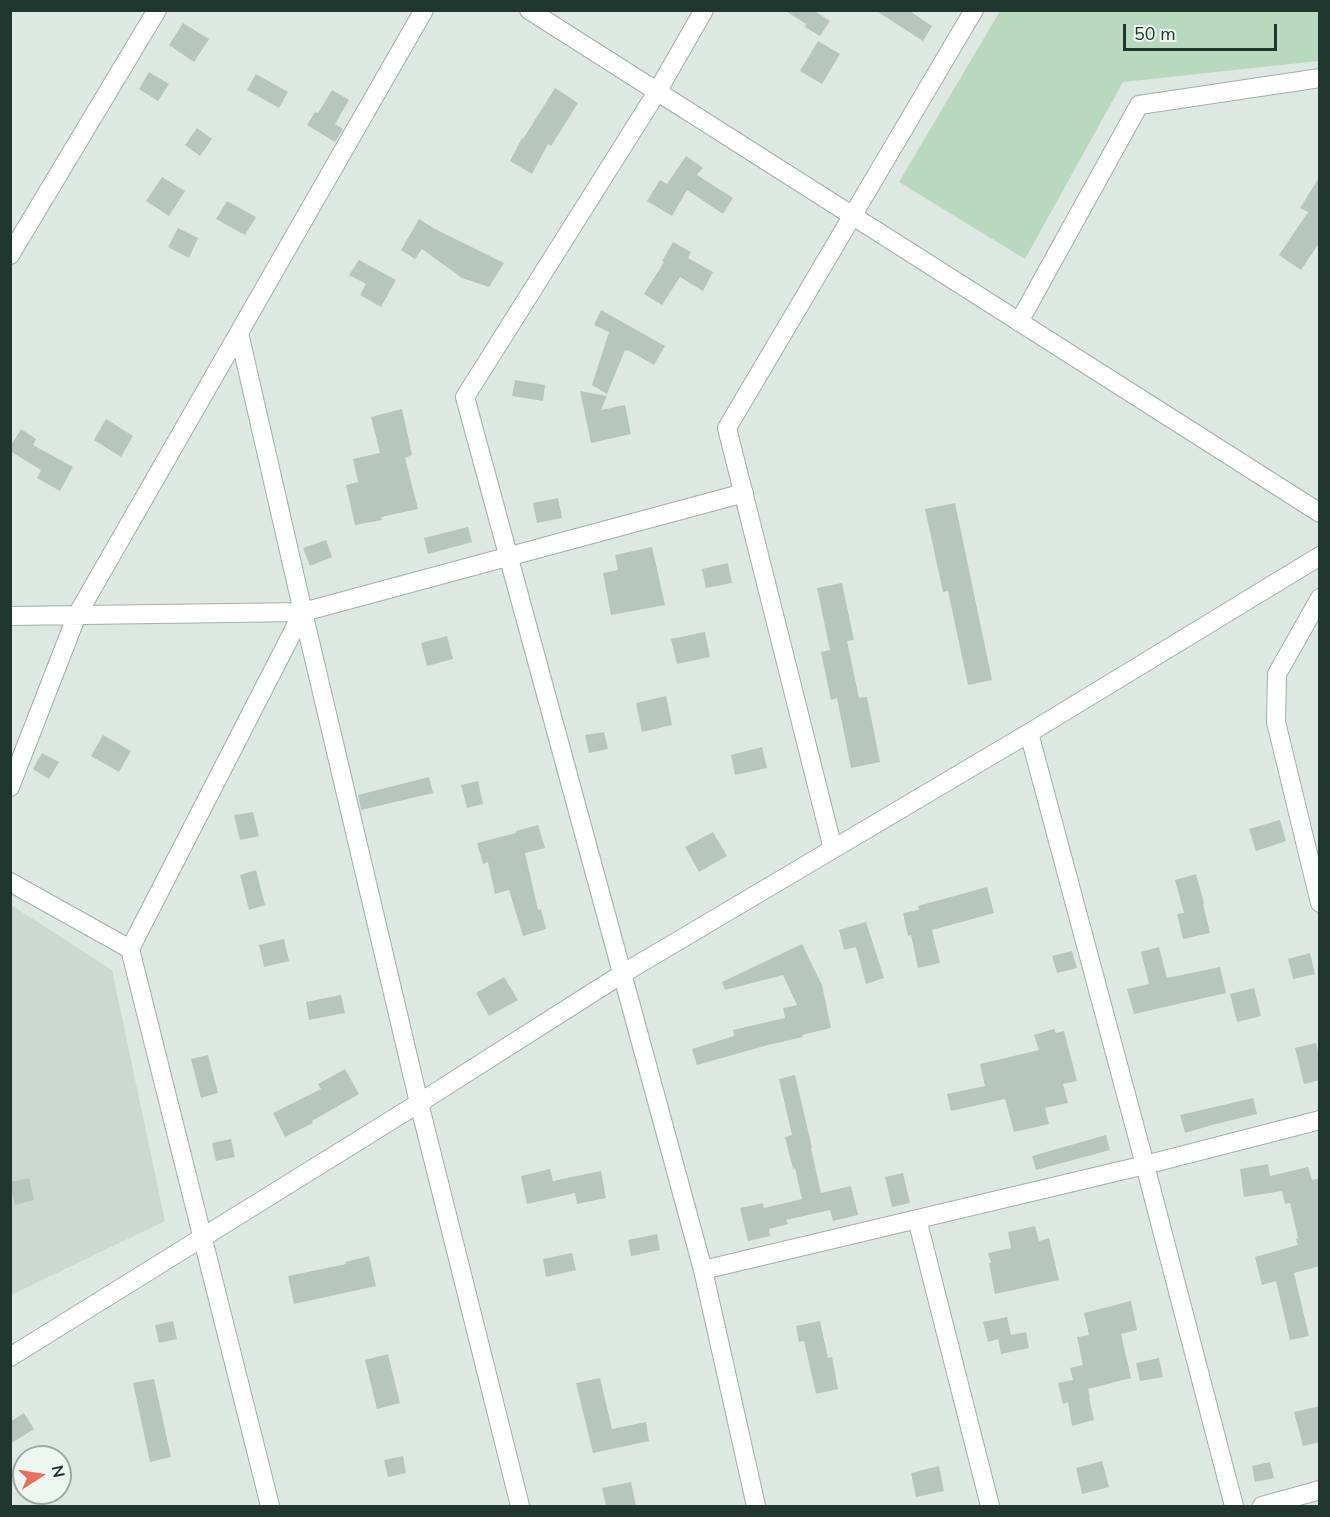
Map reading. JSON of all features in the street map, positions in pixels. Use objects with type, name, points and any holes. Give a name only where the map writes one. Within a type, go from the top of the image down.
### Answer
[{"type":"street","points":[[10,255],[157,10]]},
{"type":"street","points":[[10,787],[77,615],[424,10]]},
{"type":"street","points":[[529,10],[1320,513]]},
{"type":"street","points":[[704,10],[657,92],[465,397],[703,1270],[756,1506]]},
{"type":"street","points":[[833,849],[728,428],[974,10]]},
{"type":"street","points":[[1019,322],[1139,105],[1320,78]]},
{"type":"street","points":[[239,333],[419,1103],[520,1506]]},
{"type":"street","points":[[10,616],[303,612],[744,493]]},
{"type":"street","points":[[10,1357],[622,974],[1029,733],[1320,556]]},
{"type":"street","points":[[1320,598],[1277,674],[1276,722],[1320,903]]},
{"type":"street","points":[[270,1506],[130,949],[303,612]]},
{"type":"street","points":[[1029,733],[1234,1506]]},
{"type":"street","points":[[10,882],[130,949]]},
{"type":"street","points":[[703,1270],[1145,1165],[1320,1120]]},
{"type":"street","points":[[917,1219],[990,1506]]},
{"type":"street","points":[[1262,1506],[1320,1490]]},
{"type":"shaded area","points":[[11,905],[112,970],[165,1221],[11,1295]]},
{"type":"green space","points":[[1000,11],[1319,11],[1319,61],[1123,82],[1025,259],[899,182]]},
{"type":"building","points":[[784,10],[813,10],[830,21],[820,36]]},
{"type":"building","points":[[875,10],[908,10],[932,26],[923,41]]},
{"type":"building","points":[[183,23],[209,39],[194,62],[169,45]]},
{"type":"building","points":[[818,41],[840,54],[822,84],[800,71]]},
{"type":"building","points":[[149,72],[169,84],[158,101],[139,89]]},
{"type":"building","points":[[256,74],[288,92],[279,108],[247,90]]},
{"type":"building","points":[[555,88],[578,103],[551,146],[548,144],[532,174],[510,161],[522,138]]},
{"type":"building","points":[[332,90],[349,100],[335,124],[343,129],[335,142],[307,125],[315,112],[318,113]]},
{"type":"building","points":[[197,128],[212,139],[200,156],[185,145]]},
{"type":"building","points":[[686,156],[703,168],[697,175],[733,198],[723,214],[687,190],[672,216],[647,201],[660,180],[667,184]]},
{"type":"building","points":[[1320,176],[1320,242],[1301,270],[1279,255],[1308,212],[1300,208]]},
{"type":"building","points":[[162,177],[185,191],[169,216],[146,201]]},
{"type":"building","points":[[227,201],[256,217],[245,235],[216,219]]},
{"type":"building","points":[[419,219],[504,263],[489,287],[462,278],[422,249],[415,259],[401,250]]},
{"type":"building","points":[[178,228],[198,238],[189,258],[168,247]]},
{"type":"building","points":[[673,242],[691,252],[688,258],[713,272],[703,291],[680,277],[662,305],[644,294],[664,262],[662,261]]},
{"type":"building","points":[[359,260],[396,280],[381,307],[360,295],[366,284],[349,275]]},
{"type":"building","points":[[601,310],[665,346],[654,365],[625,350],[607,394],[592,385],[609,332],[594,325]]},
{"type":"building","points":[[515,380],[545,385],[543,401],[512,396]]},
{"type":"building","points":[[580,391],[607,396],[601,410],[625,405],[631,434],[591,443]]},
{"type":"building","points":[[402,409],[412,455],[405,458],[418,509],[381,517],[382,520],[355,525],[346,485],[358,482],[353,459],[380,453],[371,417]]},
{"type":"building","points":[[106,419],[133,436],[121,457],[94,440]]},
{"type":"building","points":[[21,429],[36,439],[33,445],[73,467],[60,491],[37,478],[41,470],[10,451]]},
{"type":"building","points":[[558,498],[562,518],[537,523],[533,503]]},
{"type":"building","points":[[955,503],[992,680],[968,685],[948,591],[943,592],[925,509]]},
{"type":"building","points":[[468,527],[472,542],[428,554],[424,538]]},
{"type":"building","points":[[326,540],[332,557],[310,566],[303,548]]},
{"type":"building","points":[[652,547],[665,605],[611,615],[603,573],[618,570],[615,555]]},
{"type":"building","points":[[728,563],[732,583],[706,588],[702,569]]},
{"type":"building","points":[[842,583],[854,640],[847,641],[859,698],[867,697],[880,762],[851,768],[837,698],[831,700],[821,652],[830,650],[817,588]]},
{"type":"building","points":[[705,632],[710,657],[677,664],[671,639]]},
{"type":"building","points":[[447,636],[453,659],[427,666],[421,643]]},
{"type":"building","points":[[666,696],[672,725],[642,732],[636,703]]},
{"type":"building","points":[[604,732],[608,749],[589,753],[585,735]]},
{"type":"building","points":[[103,735],[131,751],[119,772],[91,756]]},
{"type":"building","points":[[762,747],[767,768],[735,775],[731,755]]},
{"type":"building","points":[[42,753],[59,762],[49,779],[33,769]]},
{"type":"building","points":[[429,777],[433,793],[361,810],[358,795]]},
{"type":"building","points":[[478,781],[483,804],[467,808],[461,785]]},
{"type":"building","points":[[253,812],[259,836],[240,840],[234,815]]},
{"type":"building","points":[[1280,820],[1286,841],[1256,851],[1249,829]]},
{"type":"building","points":[[538,825],[545,848],[525,853],[538,910],[541,909],[546,929],[523,936],[509,890],[495,894],[488,862],[483,864],[477,843]]},
{"type":"building","points":[[713,832],[727,856],[699,872],[685,847]]},
{"type":"building","points":[[256,870],[265,905],[249,910],[240,875]]},
{"type":"building","points":[[1196,874],[1210,933],[1183,939],[1177,914],[1184,913],[1175,880]]},
{"type":"building","points":[[987,887],[994,913],[932,930],[940,963],[918,968],[911,935],[908,936],[903,913],[919,910],[918,906]]},
{"type":"building","points":[[866,922],[884,978],[866,984],[856,947],[844,950],[839,930]]},
{"type":"building","points":[[284,939],[289,961],[264,967],[259,945]]},
{"type":"building","points":[[802,944],[822,985],[831,1028],[697,1065],[692,1049],[734,1036],[733,1030],[785,1018],[783,1008],[797,1005],[783,975],[725,990],[722,982]]},
{"type":"building","points":[[1159,947],[1167,978],[1220,967],[1226,993],[1134,1014],[1127,989],[1149,984],[1141,952]]},
{"type":"building","points":[[1072,951],[1077,968],[1057,973],[1052,956]]},
{"type":"building","points":[[1310,953],[1315,974],[1293,979],[1288,959]]},
{"type":"building","points":[[504,977],[518,1000],[489,1016],[476,993]]},
{"type":"building","points":[[1254,988],[1261,1016],[1237,1022],[1230,994]]},
{"type":"building","points":[[341,995],[345,1013],[309,1020],[306,1002]]},
{"type":"building","points":[[1054,1029],[1056,1033],[1064,1031],[1077,1081],[1063,1084],[1068,1103],[1045,1108],[1049,1124],[1014,1132],[1005,1099],[951,1111],[947,1094],[985,1086],[980,1064],[1039,1050],[1034,1035]]},
{"type":"building","points":[[1316,1043],[1320,1058],[1320,1080],[1304,1084],[1295,1048]]},
{"type":"building","points":[[208,1055],[218,1093],[201,1098],[191,1059]]},
{"type":"building","points":[[345,1069],[359,1094],[312,1121],[313,1123],[285,1137],[273,1113],[321,1089],[318,1084]]},
{"type":"building","points":[[795,1075],[821,1193],[851,1186],[858,1215],[833,1221],[830,1210],[786,1220],[788,1224],[769,1229],[770,1236],[748,1241],[740,1208],[763,1203],[764,1208],[802,1199],[785,1137],[792,1135],[779,1079]]},
{"type":"building","points":[[1253,1098],[1257,1114],[1185,1133],[1180,1115]]},
{"type":"building","points":[[1106,1135],[1110,1150],[1036,1170],[1032,1156]]},
{"type":"building","points":[[231,1139],[235,1157],[216,1161],[212,1143]]},
{"type":"building","points":[[1268,1164],[1270,1176],[1308,1167],[1312,1180],[1320,1178],[1320,1266],[1294,1273],[1309,1336],[1290,1340],[1276,1281],[1262,1285],[1255,1257],[1298,1245],[1290,1203],[1285,1204],[1282,1191],[1244,1197],[1240,1169]]},
{"type":"building","points":[[550,1169],[553,1181],[601,1171],[606,1198],[577,1204],[575,1193],[527,1204],[521,1176]]},
{"type":"building","points":[[903,1173],[910,1203],[892,1207],[885,1177]]},
{"type":"building","points":[[29,1178],[34,1200],[15,1205],[10,1182]]},
{"type":"building","points":[[1035,1226],[1039,1241],[1049,1238],[1059,1280],[995,1294],[988,1253],[1011,1248],[1008,1232]]},
{"type":"building","points":[[657,1234],[660,1250],[631,1256],[628,1240]]},
{"type":"building","points":[[572,1253],[576,1270],[546,1277],[543,1259]]},
{"type":"building","points":[[369,1256],[376,1286],[294,1304],[288,1276],[346,1264],[345,1262]]},
{"type":"building","points":[[1131,1301],[1137,1330],[1121,1334],[1131,1378],[1088,1389],[1094,1420],[1072,1426],[1068,1402],[1063,1404],[1058,1383],[1073,1380],[1070,1368],[1083,1365],[1077,1337],[1089,1335],[1084,1313]]},
{"type":"building","points":[[1007,1317],[1011,1335],[1026,1332],[1029,1348],[1001,1354],[998,1339],[988,1342],[983,1322]]},
{"type":"building","points":[[173,1321],[177,1339],[159,1343],[155,1325]]},
{"type":"building","points":[[820,1321],[828,1358],[832,1357],[838,1389],[816,1394],[804,1341],[799,1342],[796,1326]]},
{"type":"building","points":[[388,1354],[400,1403],[377,1409],[365,1360]]},
{"type":"building","points":[[1159,1358],[1163,1377],[1140,1381],[1136,1363]]},
{"type":"building","points":[[600,1378],[612,1429],[646,1422],[649,1441],[593,1453],[576,1383]]},
{"type":"building","points":[[154,1379],[171,1457],[150,1462],[133,1383]]},
{"type":"building","points":[[1320,1406],[1320,1442],[1303,1446],[1294,1412]]},
{"type":"building","points":[[24,1413],[34,1429],[10,1444],[10,1422]]},
{"type":"building","points":[[403,1456],[406,1473],[388,1477],[384,1460]]},
{"type":"building","points":[[1102,1461],[1109,1487],[1082,1494],[1076,1468]]},
{"type":"building","points":[[1270,1462],[1274,1478],[1255,1482],[1252,1466]]},
{"type":"building","points":[[939,1466],[944,1491],[916,1497],[911,1473]]},
{"type":"building","points":[[631,1482],[636,1506],[606,1506],[602,1488]]}]
